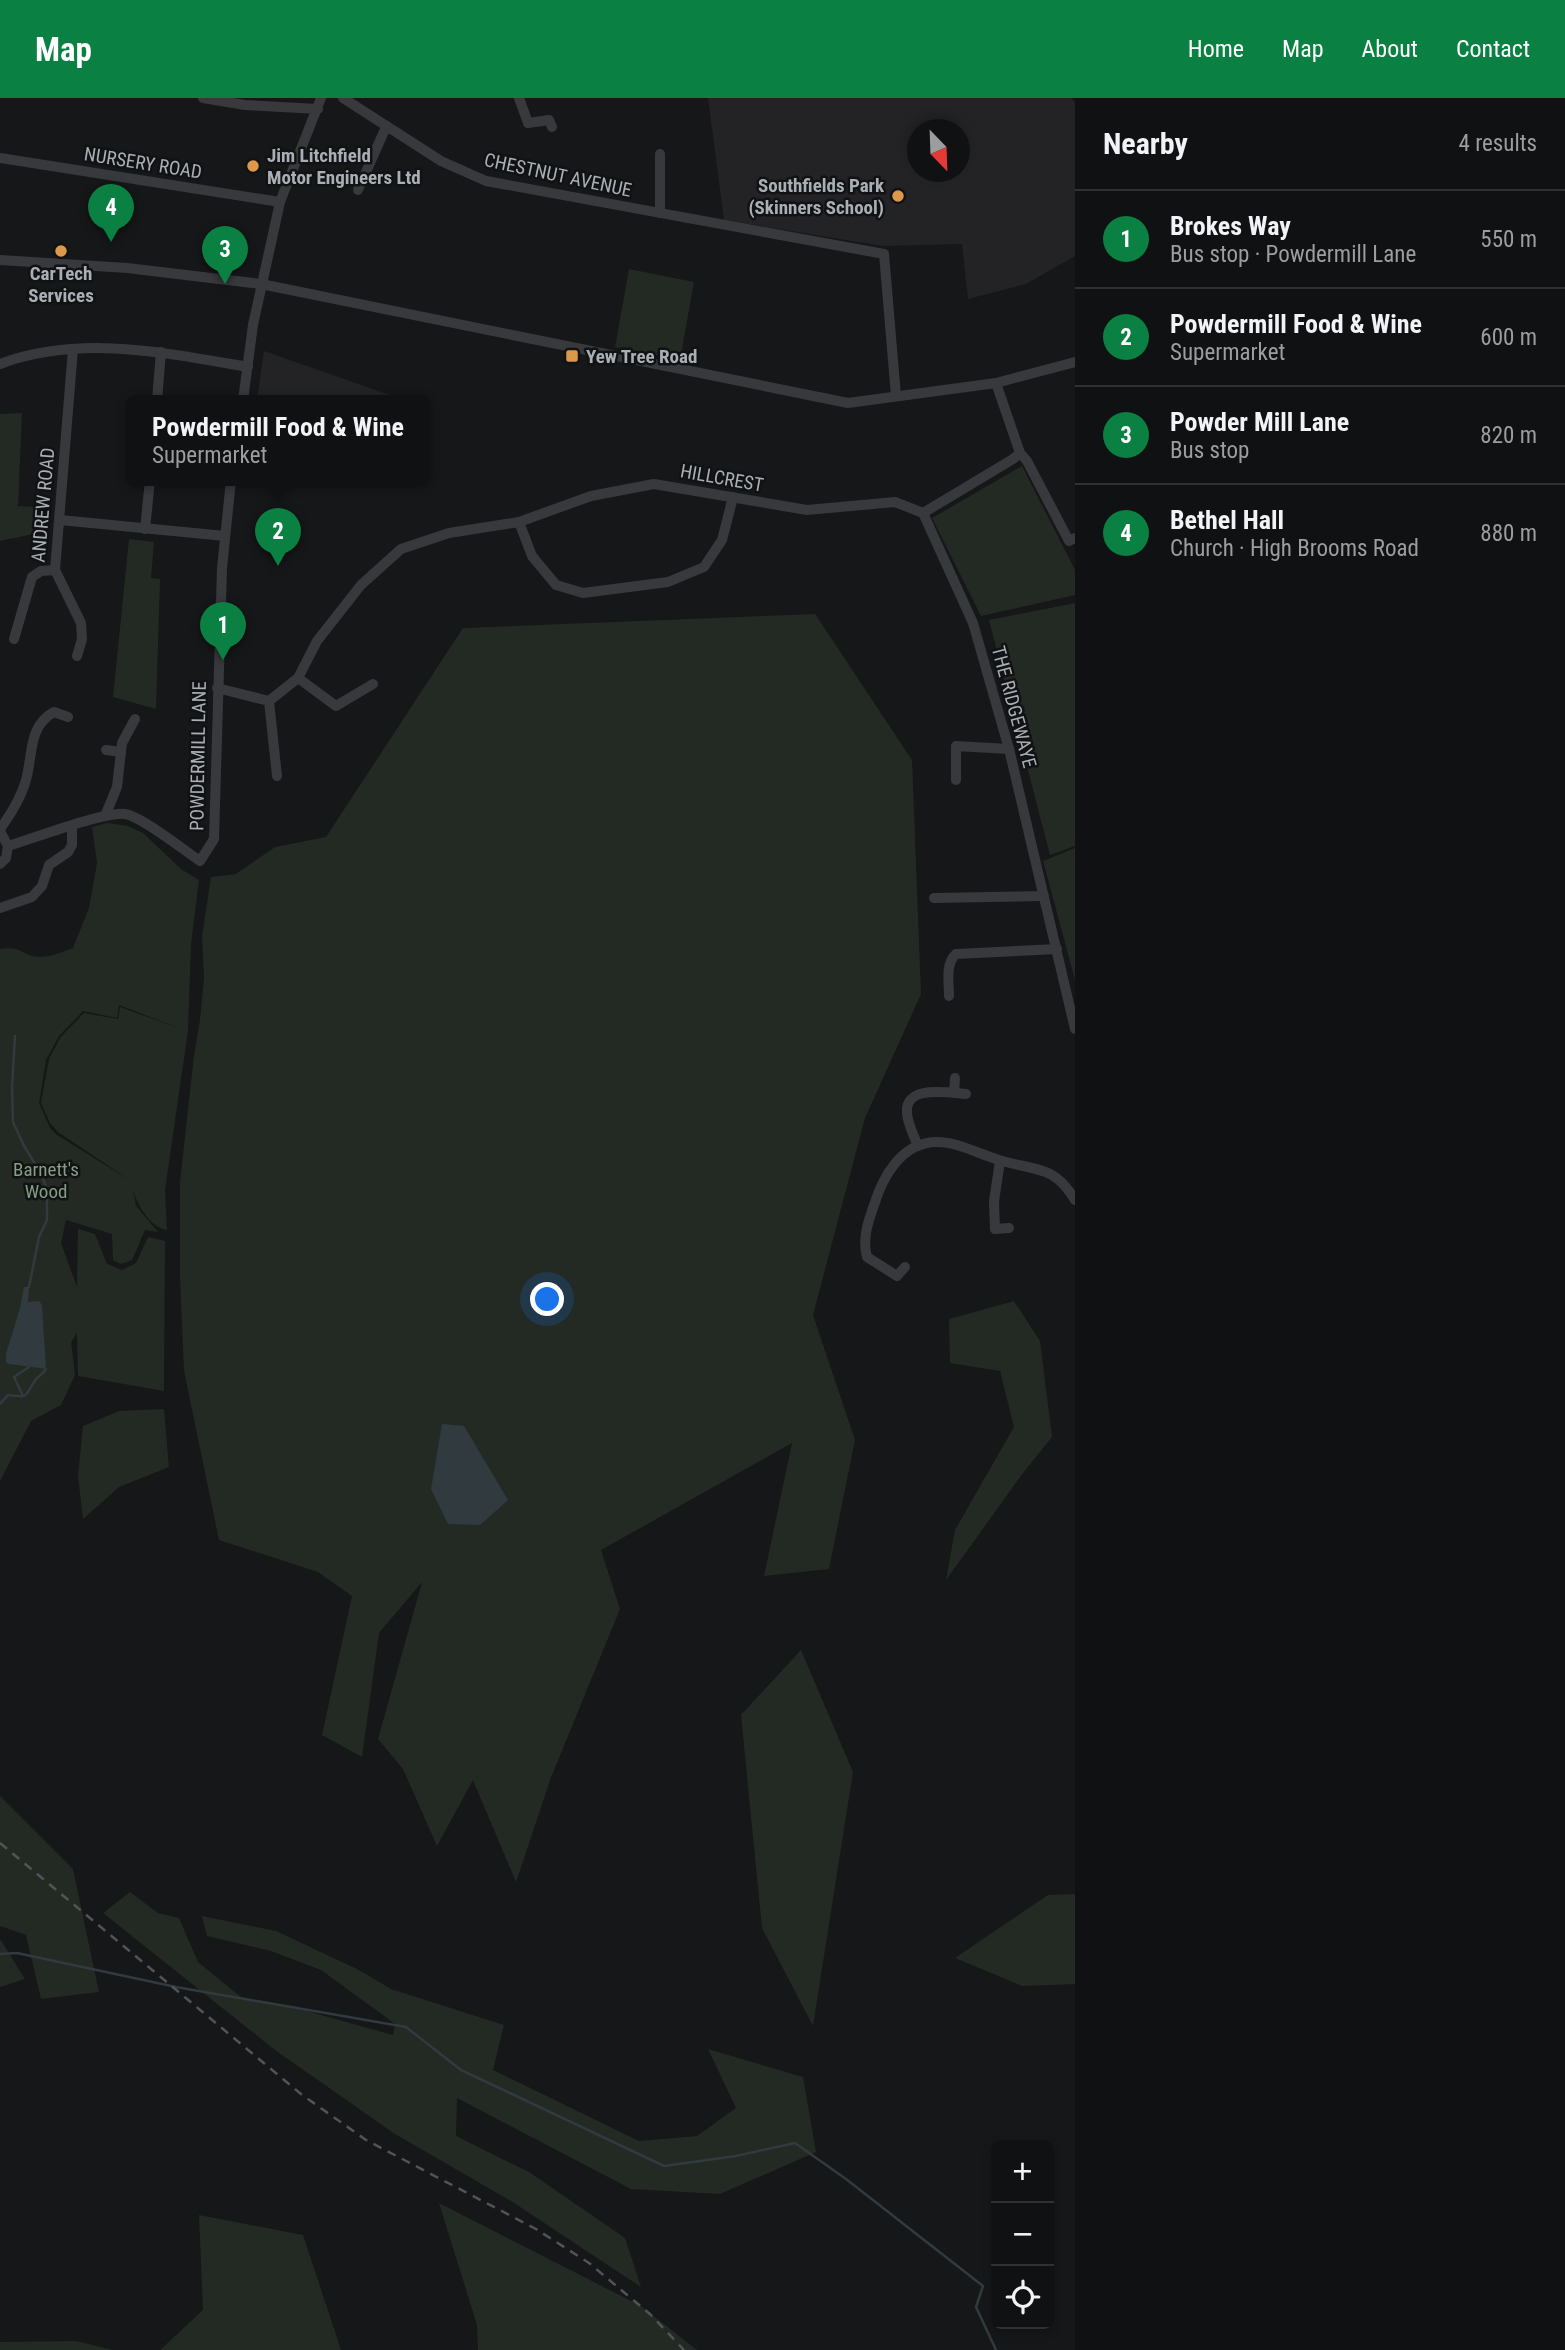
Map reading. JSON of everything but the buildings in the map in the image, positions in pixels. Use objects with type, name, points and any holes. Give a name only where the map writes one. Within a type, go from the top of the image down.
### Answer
[{"type":"street","points":[[203,98],[245,104],[319,104],[280,202],[261,284],[244,395]]},
{"type":"street","name":"CHESTNUT AVENUE","points":[[343,98],[442,161],[486,181],[884,254],[896,396]]},
{"type":"street","points":[[519,98],[528,123],[544,119],[549,120],[552,127]]},
{"type":"street","points":[[358,190],[386,127]]},
{"type":"street","name":"CHESTNUT AVENUE","points":[[660,154],[660,213]]},
{"type":"street","name":"NURSERY ROAD","points":[[0,159],[280,202]]},
{"type":"street","points":[[0,260],[127,268],[261,284],[848,403],[996,383],[1075,362]]},
{"type":"street","points":[[0,364],[33,353],[104,348],[161,352],[248,367]]},
{"type":"street","name":"ANDREW ROAD","points":[[73,349],[55,570],[81,623],[82,639],[77,656]]},
{"type":"street","points":[[157,395],[161,352]]},
{"type":"street","points":[[996,383],[1020,453],[1072,540]]},
{"type":"street","points":[[923,513],[1020,453]]},
{"type":"street","name":"HILLCREST","points":[[298,678],[317,641],[361,585],[401,549],[449,533],[519,522],[591,496],[654,484],[807,510],[895,502],[923,513]]},
{"type":"street","points":[[145,529],[149,486]]},
{"type":"street","name":"POWDERMILL LANE","points":[[8,846],[106,816],[126,814],[157,831],[200,861],[214,839],[217,688],[230,486]]},
{"type":"street","points":[[519,522],[532,556],[556,585],[583,593],[668,582],[704,567],[722,540],[733,497]]},
{"type":"street","name":"THE RIDGEWAYE","points":[[923,513],[973,623],[1009,749],[1075,1029]]},
{"type":"street","points":[[60,520],[225,536]]},
{"type":"street","points":[[14,639],[32,577],[41,571],[55,570]]},
{"type":"street","points":[[268,701],[298,678],[336,706],[373,684]]},
{"type":"street","points":[[217,688],[268,701]]},
{"type":"street","points":[[268,701],[277,776]]},
{"type":"street","points":[[0,864],[6,858],[8,846],[0,830],[21,794],[40,722],[48,710],[68,717]]},
{"type":"street","points":[[106,816],[117,787],[122,743],[135,719]]},
{"type":"street","points":[[956,780],[956,746],[1009,749]]},
{"type":"street","points":[[106,750],[121,752]]},
{"type":"street","points":[[0,908],[32,897],[42,886],[49,865],[68,852],[72,845],[72,827]]},
{"type":"street","points":[[934,898],[1044,896]]},
{"type":"street","points":[[949,996],[949,965],[950,959],[956,954],[1057,949]]},
{"type":"street","points":[[918,1146],[907,1118],[910,1101],[915,1095],[927,1091],[960,1093],[955,1078]]},
{"type":"street","points":[[905,1267],[897,1276],[867,1257],[864,1245],[884,1177],[899,1159],[918,1146],[937,1142],[954,1145],[1000,1161],[1047,1172],[1066,1185],[1075,1200]]},
{"type":"street","points":[[1000,1161],[994,1200],[995,1229],[1009,1228]]},
{"type":"shaded area","name":"Southfields Park (Skinners School)","points":[[708,98],[1071,98],[1075,103],[1075,256],[1026,284],[968,299],[962,244],[883,246],[724,220]]},
{"type":"shaded area","points":[[264,351],[390,395],[258,395]]},
{"type":"shaded area","points":[[24,1287],[29,1287],[28,1302],[39,1301],[42,1305],[46,1369],[6,1362]]},
{"type":"shaded area","points":[[442,1424],[464,1426],[508,1500],[480,1525],[448,1524],[431,1489]]},
{"type":"green space","points":[[629,269],[694,282],[680,360],[615,347]]},
{"type":"green space","points":[[22,413],[18,506],[35,507],[33,534],[0,541],[0,414]]},
{"type":"green space","points":[[1022,466],[1075,570],[1075,595],[981,616],[932,518]]},
{"type":"green space","points":[[129,539],[154,542],[151,578],[160,579],[156,709],[113,697]]},
{"type":"green space","points":[[1075,603],[1075,846],[1050,855],[989,620]]},
{"type":"green space","points":[[815,614],[912,760],[921,994],[865,1118],[813,1315],[855,1440],[829,1569],[764,1576],[792,1443],[601,1550],[620,1609],[550,1780],[516,1882],[473,1780],[437,1846],[403,1769],[378,1739],[422,1582],[379,1633],[362,1757],[322,1735],[352,1596],[318,1572],[219,1540],[184,1371],[180,1277],[180,1182],[200,1020],[204,978],[202,936],[211,877],[236,874],[275,847],[326,837],[463,628]]},
{"type":"green space","name":"Barnett's Wood","points":[[107,823],[128,826],[143,833],[181,869],[199,880],[191,944],[188,1031],[165,1190],[167,1230],[150,1220],[133,1190],[136,1206],[158,1232],[145,1230],[132,1260],[121,1264],[113,1260],[112,1234],[66,1220],[61,1243],[77,1287],[78,1229],[95,1234],[107,1264],[122,1270],[136,1263],[148,1237],[165,1241],[164,1391],[78,1376],[77,1333],[71,1342],[75,1375],[61,1405],[31,1421],[0,1481],[0,949],[13,948],[39,957],[73,948],[89,908],[97,863],[92,827]],"holes":[[[119,1005],[184,1030],[120,1007],[118,1019],[84,1013],[60,1038],[49,1059],[41,1103],[50,1123],[58,1132],[131,1181],[50,1128],[39,1103],[46,1060],[59,1036],[83,1011],[117,1018]]]},
{"type":"green space","points":[[1075,848],[1075,980],[1043,861]]},
{"type":"green space","points":[[1014,1301],[1040,1341],[1052,1437],[946,1580],[955,1530],[1014,1427],[1000,1371],[950,1363],[949,1319]]},
{"type":"green space","points":[[164,1409],[169,1467],[119,1487],[83,1519],[78,1476],[83,1426],[119,1411]]},
{"type":"green space","points":[[801,1650],[853,1772],[813,2026],[762,1928],[741,1715]]},
{"type":"green space","points":[[0,1796],[73,1869],[99,1992],[41,1999],[26,1935],[0,1926]]},
{"type":"green space","points":[[130,1892],[158,1913],[179,1918],[198,1962],[241,1997],[296,2008],[393,2035],[395,2024],[321,1970],[271,1951],[207,1936],[202,1916],[276,1931],[359,1970],[391,1989],[504,2025],[493,2070],[639,2141],[697,2136],[736,2108],[708,2049],[803,2077],[816,2152],[720,2194],[631,2189],[457,2098],[456,2136],[529,2172],[625,2238],[641,2287],[511,2201],[395,2134],[275,2050],[103,1913]]},
{"type":"green space","points":[[1075,1894],[1075,1984],[1022,1986],[955,1958],[1048,1895]]},
{"type":"green space","points":[[0,1939],[25,1979],[0,1987]]},
{"type":"green space","points":[[439,2203],[641,2306],[697,2350],[478,2350],[477,2325]]},
{"type":"green space","points":[[199,2215],[303,2235],[341,2350],[160,2350],[203,2310]]},
{"type":"green space","points":[[76,2341],[113,2350],[0,2350],[0,2342]]},
{"type":"waterway","points":[[15,1036],[13,1122],[42,1175],[47,1191],[47,1220],[39,1237],[29,1287]]},
{"type":"waterway","points":[[23,1396],[14,1377],[29,1367]]},
{"type":"waterway","points":[[0,1404],[8,1395],[26,1394],[46,1369]]},
{"type":"waterway","points":[[0,1954],[17,1953],[176,1987],[406,2027],[461,2070],[664,2166],[736,2156],[795,2143],[846,2179],[983,2286],[976,2307],[996,2350]]},
{"type":"railway","points":[[0,1843],[301,2094],[366,2140],[536,2229],[589,2263],[650,2314],[684,2350]]},
{"type":"place","name":"Jim Litchfield Motor Engineers Ltd","points":[[253,166]]},
{"type":"place","name":"Southfields Park (Skinners School)","points":[[898,196]]},
{"type":"place","name":"Bethel Hall","points":[[111,242]]},
{"type":"place","name":"CarTech Services","points":[[61,251]]},
{"type":"place","name":"Powder Mill Lane","points":[[225,284]]},
{"type":"place","name":"Yew Tree Road","points":[[572,356]]},
{"type":"place","name":"Powdermill Food & Wine","points":[[278,566]]},
{"type":"place","name":"Brokes Way","points":[[223,660]]}]
